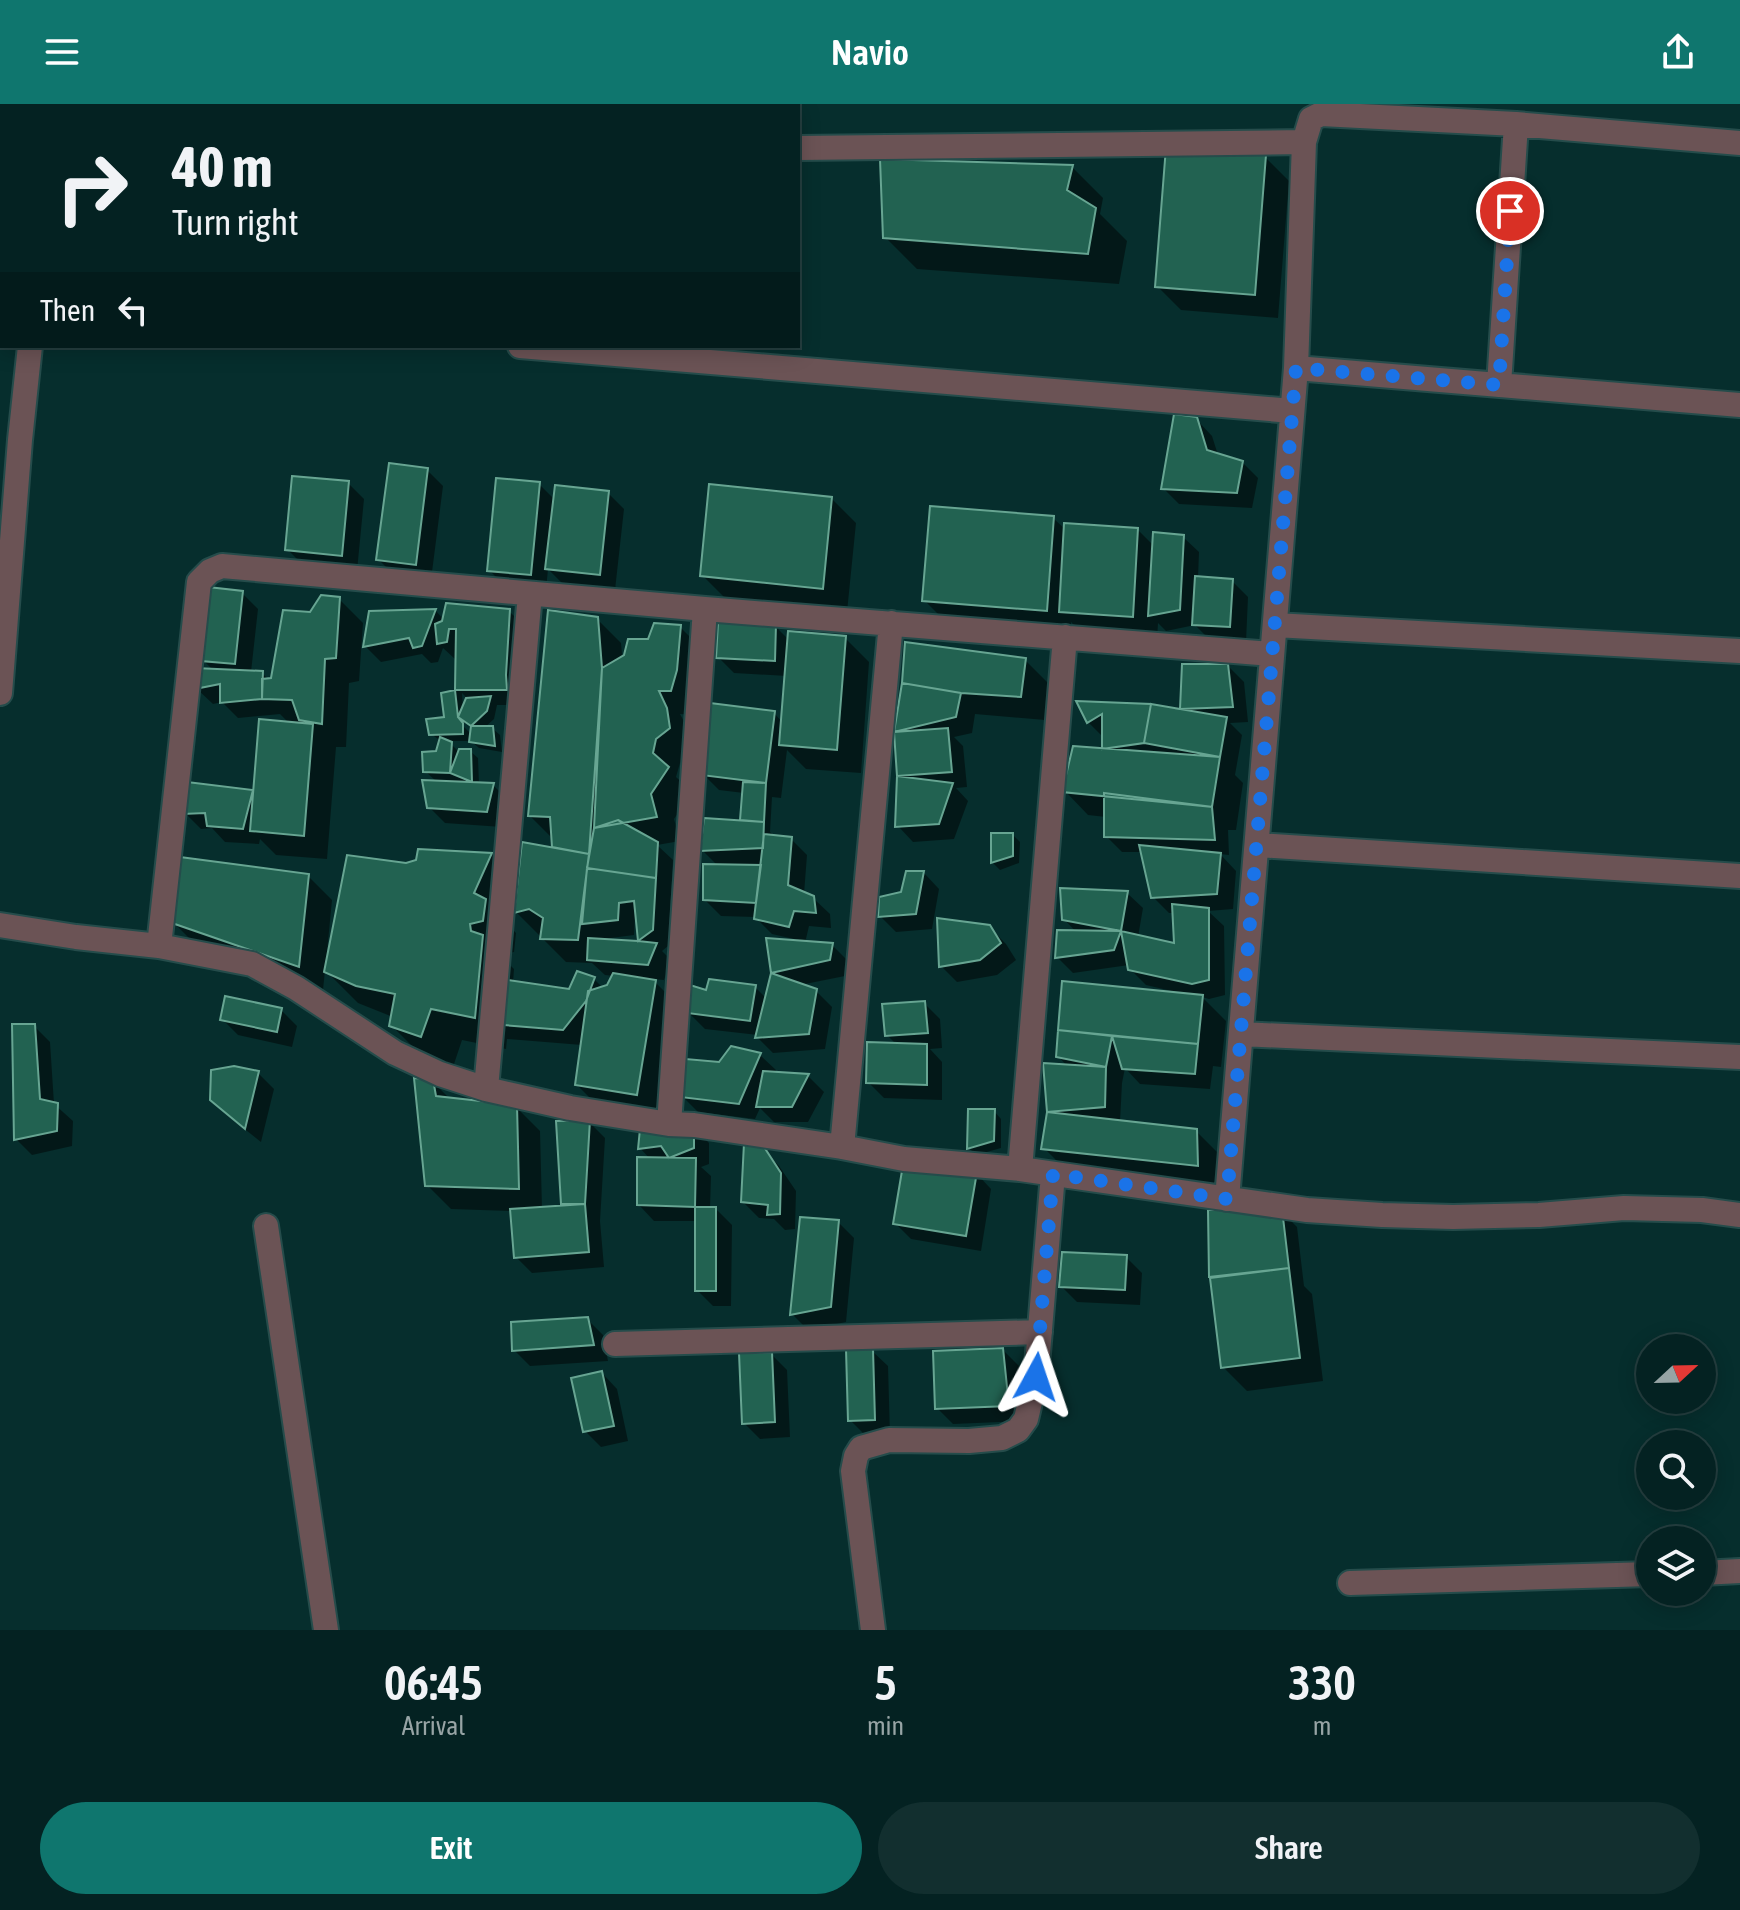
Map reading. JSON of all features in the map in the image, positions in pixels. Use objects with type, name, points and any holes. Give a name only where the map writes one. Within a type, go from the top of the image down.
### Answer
[{"type":"street","points":[[1227,1199],[1296,368],[1304,142],[1311,119],[1321,114],[1516,124],[1740,143]]},
{"type":"street","points":[[1499,385],[1516,124]]},
{"type":"street","points":[[800,148],[1304,142]]},
{"type":"street","points":[[0,693],[10,439],[30,348]]},
{"type":"street","points":[[544,348],[1292,411]]},
{"type":"street","points":[[1296,368],[1740,405]]},
{"type":"street","points":[[159,946],[199,582],[210,571],[222,566],[705,609],[1272,654]]},
{"type":"street","points":[[486,1089],[530,594]]},
{"type":"street","points":[[669,1124],[705,609]]},
{"type":"street","points":[[842,1147],[891,623]]},
{"type":"street","points":[[1275,625],[1740,651]]},
{"type":"street","points":[[1020,1169],[1065,637]]},
{"type":"street","points":[[1257,845],[1740,876]]},
{"type":"street","points":[[0,925],[159,946],[252,964],[296,988],[395,1053],[440,1074],[486,1089],[570,1108],[842,1147],[904,1159],[1020,1169],[1307,1210],[1453,1217],[1539,1215],[1624,1208],[1702,1210],[1740,1215]]},
{"type":"street","points":[[1241,1034],[1740,1057]]},
{"type":"street","points":[[873,1630],[853,1471],[856,1456],[861,1448],[889,1440],[969,1441],[1002,1438],[1018,1430],[1026,1419],[1036,1377],[1053,1174]]},
{"type":"street","points":[[266,1226],[326,1630]]},
{"type":"street","points":[[615,1344],[1040,1332]]},
{"type":"street","points":[[1716,1572],[1740,1571]]},
{"type":"street","points":[[1350,1583],[1636,1574]]},
{"type":"building","points":[[1166,147],[1266,155],[1255,295],[1155,287]]},
{"type":"building","points":[[880,159],[1073,165],[1067,190],[1096,208],[1088,254],[883,238]]},
{"type":"building","points":[[1174,414],[1197,417],[1207,450],[1243,461],[1237,493],[1161,489]]},
{"type":"building","points":[[389,463],[428,468],[416,565],[376,560]]},
{"type":"building","points":[[292,476],[349,481],[342,556],[285,550]]},
{"type":"building","points":[[496,478],[540,482],[531,575],[487,571]]},
{"type":"building","points":[[709,484],[832,497],[823,589],[700,576]]},
{"type":"building","points":[[555,485],[609,491],[600,575],[545,569]]},
{"type":"building","points":[[930,506],[1054,516],[1047,611],[922,601]]},
{"type":"building","points":[[1064,523],[1138,528],[1133,617],[1059,612]]},
{"type":"building","points":[[1153,532],[1184,535],[1180,610],[1148,616]]},
{"type":"building","points":[[1195,576],[1233,579],[1230,627],[1192,625]]},
{"type":"building","points":[[208,587],[243,591],[235,664],[201,661]]},
{"type":"building","points":[[321,595],[340,597],[336,658],[325,659],[322,724],[299,720],[292,700],[262,699],[262,679],[271,678],[283,610],[310,612]]},
{"type":"building","points":[[446,603],[510,609],[507,690],[455,690],[456,629],[449,629],[447,642],[437,644],[435,624],[442,621]]},
{"type":"building","points":[[436,609],[422,646],[413,648],[409,638],[363,647],[369,611]]},
{"type":"building","points":[[548,610],[598,617],[602,668],[589,854],[552,847],[550,817],[528,816]]},
{"type":"building","points":[[718,622],[776,624],[775,661],[716,658]]},
{"type":"building","points":[[654,623],[681,625],[677,670],[671,691],[659,691],[667,708],[670,728],[656,739],[653,753],[669,767],[651,794],[657,817],[594,828],[602,668],[624,655],[628,639],[648,639]]},
{"type":"building","points":[[788,631],[846,636],[837,750],[779,745]]},
{"type":"building","points":[[905,642],[1026,658],[1021,697],[961,693],[902,683]]},
{"type":"building","points":[[1182,664],[1228,664],[1233,707],[1180,709]]},
{"type":"building","points":[[195,668],[263,671],[262,699],[220,703],[220,684],[195,689]]},
{"type":"building","points":[[902,683],[961,693],[956,717],[894,732]]},
{"type":"building","points":[[455,690],[463,734],[429,735],[426,719],[444,717],[441,693]]},
{"type":"building","points":[[491,696],[487,711],[471,726],[458,717],[466,698]]},
{"type":"building","points":[[1076,701],[1151,704],[1144,743],[1102,749],[1102,714],[1087,723]]},
{"type":"building","points":[[710,703],[775,711],[766,783],[701,775]]},
{"type":"building","points":[[1151,704],[1227,717],[1220,757],[1144,743]]},
{"type":"building","points":[[259,719],[313,724],[304,836],[250,831]]},
{"type":"building","points":[[471,726],[493,726],[495,746],[469,742]]},
{"type":"building","points":[[948,728],[952,772],[897,776],[894,732]]},
{"type":"building","points":[[440,737],[452,742],[450,773],[423,772],[422,752],[436,751]]},
{"type":"building","points":[[1073,746],[1220,757],[1212,807],[1062,792]]},
{"type":"building","points":[[459,749],[471,749],[472,782],[450,773]]},
{"type":"building","points":[[897,776],[953,783],[939,824],[895,827]]},
{"type":"building","points":[[422,780],[494,783],[487,812],[427,808]]},
{"type":"building","points":[[187,782],[253,790],[243,829],[207,826],[205,813],[183,814]]},
{"type":"building","points":[[743,782],[766,783],[764,822],[740,820]]},
{"type":"building","points":[[1104,793],[1212,807],[1215,840],[1104,837]]},
{"type":"building","points":[[704,818],[764,822],[763,848],[700,851]]},
{"type":"building","points":[[618,820],[658,842],[656,878],[587,868],[594,828]]},
{"type":"building","points":[[991,833],[1013,833],[1013,856],[991,863]]},
{"type":"building","points":[[764,834],[792,837],[788,885],[814,896],[816,913],[794,911],[789,927],[754,919]]},
{"type":"building","points":[[522,842],[589,854],[578,940],[540,939],[543,918],[529,909],[514,913]]},
{"type":"building","points":[[1139,845],[1221,853],[1217,894],[1151,898]]},
{"type":"building","points":[[418,849],[492,853],[474,893],[486,899],[483,921],[470,924],[471,931],[483,935],[475,1018],[431,1009],[421,1037],[389,1026],[395,994],[356,986],[324,972],[347,855],[406,863],[416,860]]},
{"type":"building","points":[[180,857],[309,874],[299,967],[169,922]]},
{"type":"building","points":[[703,864],[761,865],[756,903],[703,900]]},
{"type":"building","points":[[587,868],[656,878],[653,930],[638,941],[634,901],[619,903],[618,920],[582,924]]},
{"type":"building","points":[[906,871],[924,871],[916,914],[878,917],[879,897],[901,892]]},
{"type":"building","points":[[1060,888],[1128,891],[1121,931],[1062,920]]},
{"type":"building","points":[[1172,904],[1209,908],[1209,980],[1192,984],[1128,970],[1121,931],[1174,943]]},
{"type":"building","points":[[937,918],[990,925],[1001,943],[980,960],[939,967]]},
{"type":"building","points":[[1057,930],[1121,931],[1114,950],[1055,958]]},
{"type":"building","points":[[588,938],[657,943],[648,965],[587,960]]},
{"type":"building","points":[[766,938],[833,943],[830,960],[771,973]]},
{"type":"building","points":[[577,971],[595,977],[586,1001],[563,1030],[491,1024],[495,978],[569,989]]},
{"type":"building","points":[[613,973],[656,980],[637,1095],[575,1085],[588,991],[607,985]]},
{"type":"building","points":[[771,973],[817,989],[809,1034],[755,1038]]},
{"type":"building","points":[[709,979],[756,985],[750,1021],[687,1013],[690,985],[706,990]]},
{"type":"building","points":[[1062,981],[1203,995],[1198,1044],[1058,1030]]},
{"type":"building","points":[[225,996],[282,1008],[277,1032],[220,1020]]},
{"type":"building","points":[[925,1001],[928,1033],[885,1036],[882,1004]]},
{"type":"building","points":[[12,1024],[35,1024],[40,1099],[58,1103],[57,1131],[14,1140]]},
{"type":"building","points":[[1058,1030],[1112,1036],[1106,1067],[1056,1057]]},
{"type":"building","points":[[1112,1036],[1198,1044],[1195,1074],[1122,1069]]},
{"type":"building","points":[[867,1042],[927,1044],[927,1085],[866,1083]]},
{"type":"building","points":[[731,1046],[761,1053],[739,1104],[680,1097],[686,1059],[719,1062]]},
{"type":"building","points":[[1043,1063],[1106,1067],[1105,1107],[1047,1112]]},
{"type":"building","points":[[234,1066],[259,1071],[245,1129],[210,1100],[211,1070]]},
{"type":"building","points":[[763,1071],[809,1074],[792,1107],[756,1107]]},
{"type":"building","points":[[414,1078],[433,1079],[436,1096],[517,1105],[519,1189],[425,1186]]},
{"type":"building","points":[[968,1109],[995,1109],[994,1141],[967,1149]]},
{"type":"building","points":[[1047,1112],[1197,1129],[1198,1166],[1041,1149]]},
{"type":"building","points":[[641,1119],[694,1125],[694,1148],[669,1158],[661,1146],[638,1149]]},
{"type":"building","points":[[590,1120],[585,1204],[561,1204],[556,1121]]},
{"type":"building","points":[[744,1143],[764,1147],[781,1173],[780,1214],[767,1215],[768,1205],[741,1202]]},
{"type":"building","points":[[637,1157],[696,1158],[695,1207],[637,1205]]},
{"type":"building","points":[[904,1159],[977,1172],[966,1236],[893,1224]]},
{"type":"building","points":[[585,1204],[589,1252],[514,1258],[510,1209]]},
{"type":"building","points":[[695,1207],[716,1207],[716,1291],[695,1291]]},
{"type":"building","points":[[1282,1209],[1289,1268],[1209,1277],[1208,1210]]},
{"type":"building","points":[[800,1217],[839,1220],[831,1307],[790,1315]]},
{"type":"building","points":[[1062,1252],[1127,1255],[1125,1290],[1059,1287]]},
{"type":"building","points":[[1289,1268],[1300,1358],[1221,1368],[1210,1278]]},
{"type":"building","points":[[588,1317],[594,1345],[512,1351],[511,1322]]},
{"type":"building","points":[[1003,1348],[1009,1406],[935,1409],[933,1351]]},
{"type":"building","points":[[846,1349],[873,1349],[875,1420],[848,1421]]},
{"type":"building","points":[[772,1352],[775,1422],[742,1424],[739,1353]]},
{"type":"building","points":[[602,1371],[614,1426],[583,1432],[571,1378]]},
{"type":"route","points":[[1036,1377],[1053,1174],[1227,1199],[1296,368],[1499,385],[1510,211]]}]
